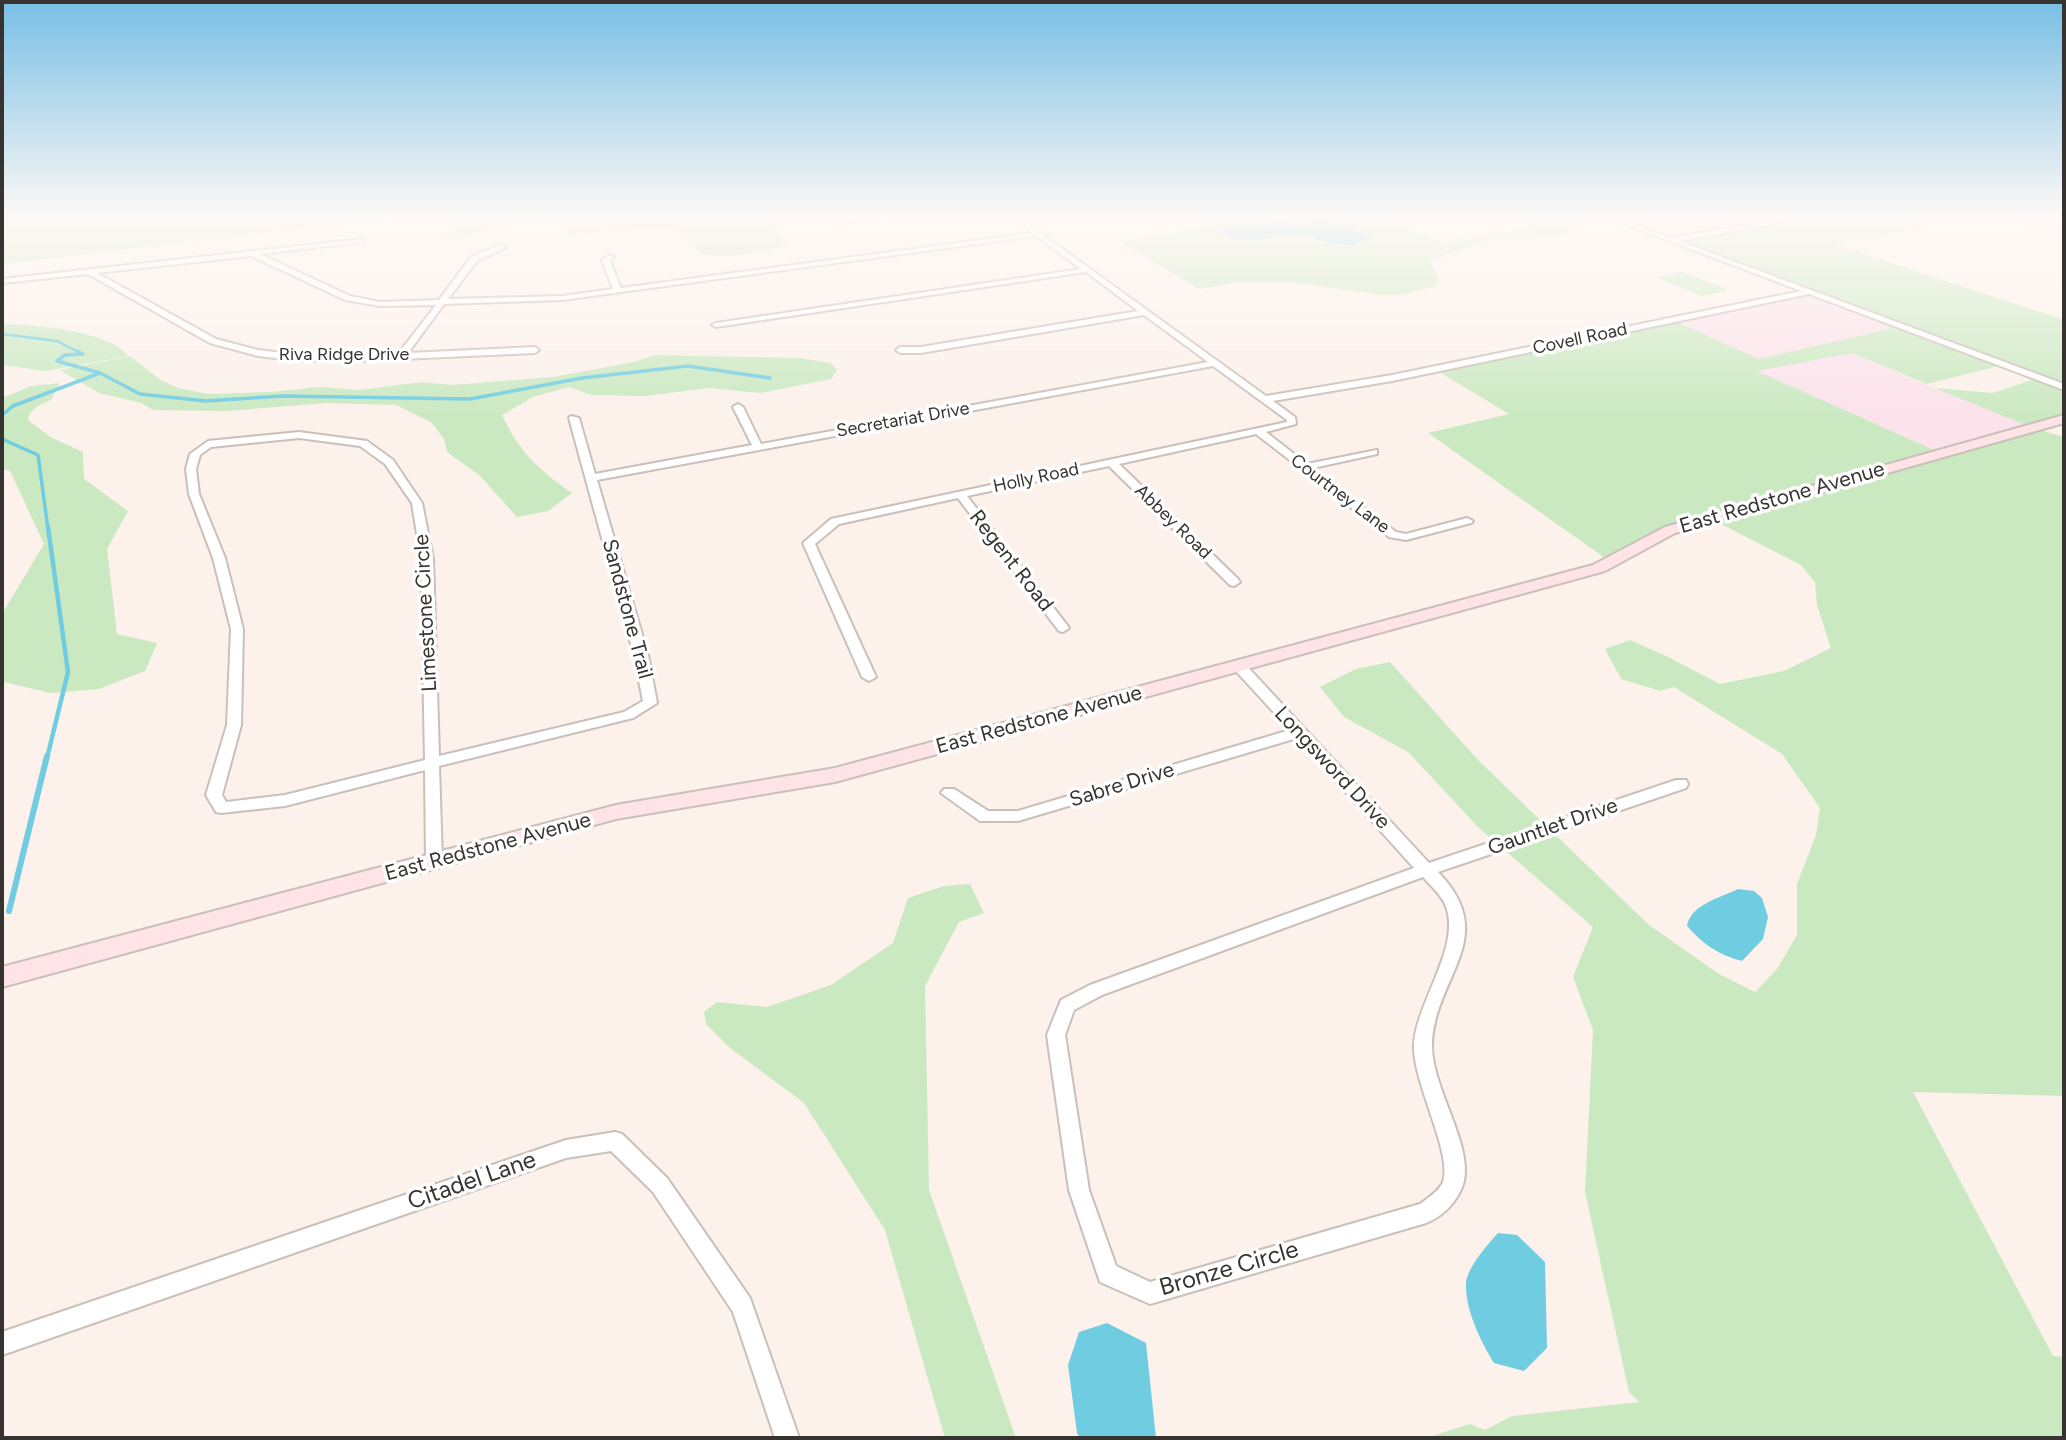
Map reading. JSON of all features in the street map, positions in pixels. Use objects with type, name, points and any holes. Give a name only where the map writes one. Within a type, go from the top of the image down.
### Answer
[{"type":"street","name":"Riva Ridge Drive","points":[[110,283],[205,337],[234,348],[300,358],[535,350]]},
{"type":"street","points":[[316,283],[348,298],[380,304],[562,298],[675,283]]},
{"type":"street","points":[[401,356],[455,283]]},
{"type":"street","points":[[615,283],[618,291]]},
{"type":"street","points":[[716,325],[998,283]]},
{"type":"street","points":[[1105,283],[1265,399]]},
{"type":"street","points":[[1785,283],[2064,387]]},
{"type":"street","name":"Covell Road","points":[[1265,399],[1350,385],[1809,292]]},
{"type":"street","points":[[900,350],[921,350],[1146,313]]},
{"type":"street","name":"Secretariat Drive","points":[[591,478],[1215,363]]},
{"type":"street","name":"Holly Road","points":[[869,677],[809,543],[835,522],[1292,424],[1292,419],[1265,399]]},
{"type":"street","points":[[738,407],[758,447]]},
{"type":"street","name":"Sandstone Trail","points":[[432,763],[628,715],[650,703],[642,655],[574,418]]},
{"type":"street","name":"East Redstone Avenue","points":[[2,977],[616,812],[835,775],[1239,666],[1599,568],[1670,530],[2064,419]]},
{"type":"street","name":"Courtney Lane","points":[[1259,432],[1393,535],[1406,537],[1467,521]]},
{"type":"street","name":"Limestone Circle","points":[[432,763],[253,807],[222,808],[214,795],[234,725],[237,629],[219,558],[194,494],[191,468],[195,454],[208,444],[299,435],[333,437],[363,443],[389,461],[417,503],[427,559],[432,763],[434,861]]},
{"type":"street","points":[[1305,467],[1373,452]]},
{"type":"street","name":"Abbey Road","points":[[1112,463],[1234,582]]},
{"type":"street","name":"Regent Road","points":[[960,494],[1063,628]]},
{"type":"street","name":"Longsword Drive","points":[[1239,666],[1426,870]]},
{"type":"street","name":"Sabre Drive","points":[[949,793],[985,817],[1018,816],[1299,732]]},
{"type":"street","name":"Gauntlet Drive","points":[[1426,870],[1681,784]]},
{"type":"street","name":"Bronze Circle","points":[[1426,870],[1446,892],[1458,920],[1422,1044],[1424,1069],[1450,1151],[1454,1178],[1445,1198],[1426,1213],[1150,1293],[1108,1274],[1079,1190],[1073,1152],[1056,1035],[1067,1005],[1096,990],[1426,870]]},
{"type":"street","name":"Citadel Lane","points":[[2,1344],[566,1149],[615,1141],[660,1185],[741,1306],[787,1438]]},
{"type":"shaded area","points":[[1815,293],[1904,326],[1759,359],[1678,322]]},
{"type":"shaded area","points":[[1852,353],[2026,425],[1934,450],[1756,371]]},
{"type":"green space","points":[[1189,283],[1234,283],[1199,289]]},
{"type":"green space","points":[[1299,283],[1436,283],[1434,287],[1406,294],[1383,295]]},
{"type":"green space","points":[[1670,283],[1712,283],[1729,290],[1701,296]]},
{"type":"green space","points":[[1790,283],[1952,283],[2064,320],[2064,414],[2026,425],[1934,388],[1993,393],[2040,377],[2007,364],[1927,384],[1852,353],[1757,371],[1934,450],[1663,527],[1605,558],[1428,433],[1509,414],[1436,370],[1677,322],[1759,359],[1902,326]]},
{"type":"green space","points":[[2,324],[50,328],[88,335],[105,340],[128,356],[45,371],[2,365]]},
{"type":"green space","points":[[656,355],[801,358],[831,363],[837,370],[831,379],[760,393],[708,388],[646,396],[591,395],[569,387],[533,397],[502,415],[531,460],[572,493],[548,511],[517,517],[479,475],[447,452],[444,439],[431,422],[396,405],[326,403],[226,411],[153,410],[141,403],[99,393],[60,370],[130,356],[162,381],[178,388],[209,394],[320,387],[359,390],[421,382],[451,385],[553,377]]},
{"type":"green space","points":[[60,383],[51,400],[34,409],[28,420],[52,438],[83,452],[84,479],[128,511],[107,549],[117,634],[157,643],[145,671],[99,689],[51,693],[4,682],[2,677],[2,614],[44,544],[10,471],[2,469],[2,398],[31,386]]},
{"type":"green space","points":[[2040,430],[2064,437],[2064,1096],[1913,1092],[2053,1356],[2064,1357],[2064,1438],[1426,1438],[1470,1424],[1485,1430],[1512,1416],[1639,1402],[1629,1392],[1585,1192],[1593,1030],[1573,977],[1593,927],[1479,828],[1408,752],[1344,717],[1320,687],[1356,669],[1390,662],[1479,761],[1649,925],[1719,974],[1755,992],[1777,969],[1797,935],[1797,884],[1816,835],[1820,808],[1782,754],[1674,687],[1660,691],[1621,679],[1605,649],[1630,640],[1720,684],[1784,671],[1831,648],[1817,605],[1815,582],[1801,565],[1717,522]]},
{"type":"green space","points":[[970,884],[984,913],[959,922],[925,986],[929,1190],[1016,1438],[945,1438],[885,1230],[804,1103],[729,1047],[706,1024],[704,1012],[717,1002],[767,1007],[831,985],[893,943],[908,898],[944,886]]},
{"type":"water","points":[[1738,889],[1754,891],[1762,898],[1768,917],[1763,939],[1742,961],[1712,948],[1687,926],[1694,912],[1700,907]]},
{"type":"water","points":[[1498,1233],[1517,1235],[1545,1262],[1547,1348],[1524,1371],[1494,1363],[1479,1335],[1466,1294],[1470,1271]]},
{"type":"water","points":[[1107,1323],[1146,1343],[1156,1438],[1080,1438],[1077,1433],[1068,1365],[1079,1332]]},
{"type":"waterway","points":[[2,334],[57,341],[80,353]]},
{"type":"waterway","points":[[77,351],[83,354],[65,355],[57,361],[100,373]]},
{"type":"waterway","points":[[100,373],[140,394],[206,401],[282,396],[470,399],[582,378],[688,366],[770,378]]},
{"type":"waterway","points":[[2,415],[13,406],[100,373]]},
{"type":"waterway","points":[[2,439],[38,455],[48,529]]},
{"type":"waterway","points":[[47,758],[68,672],[48,527]]},
{"type":"waterway","points":[[9,911],[47,756]]}]
